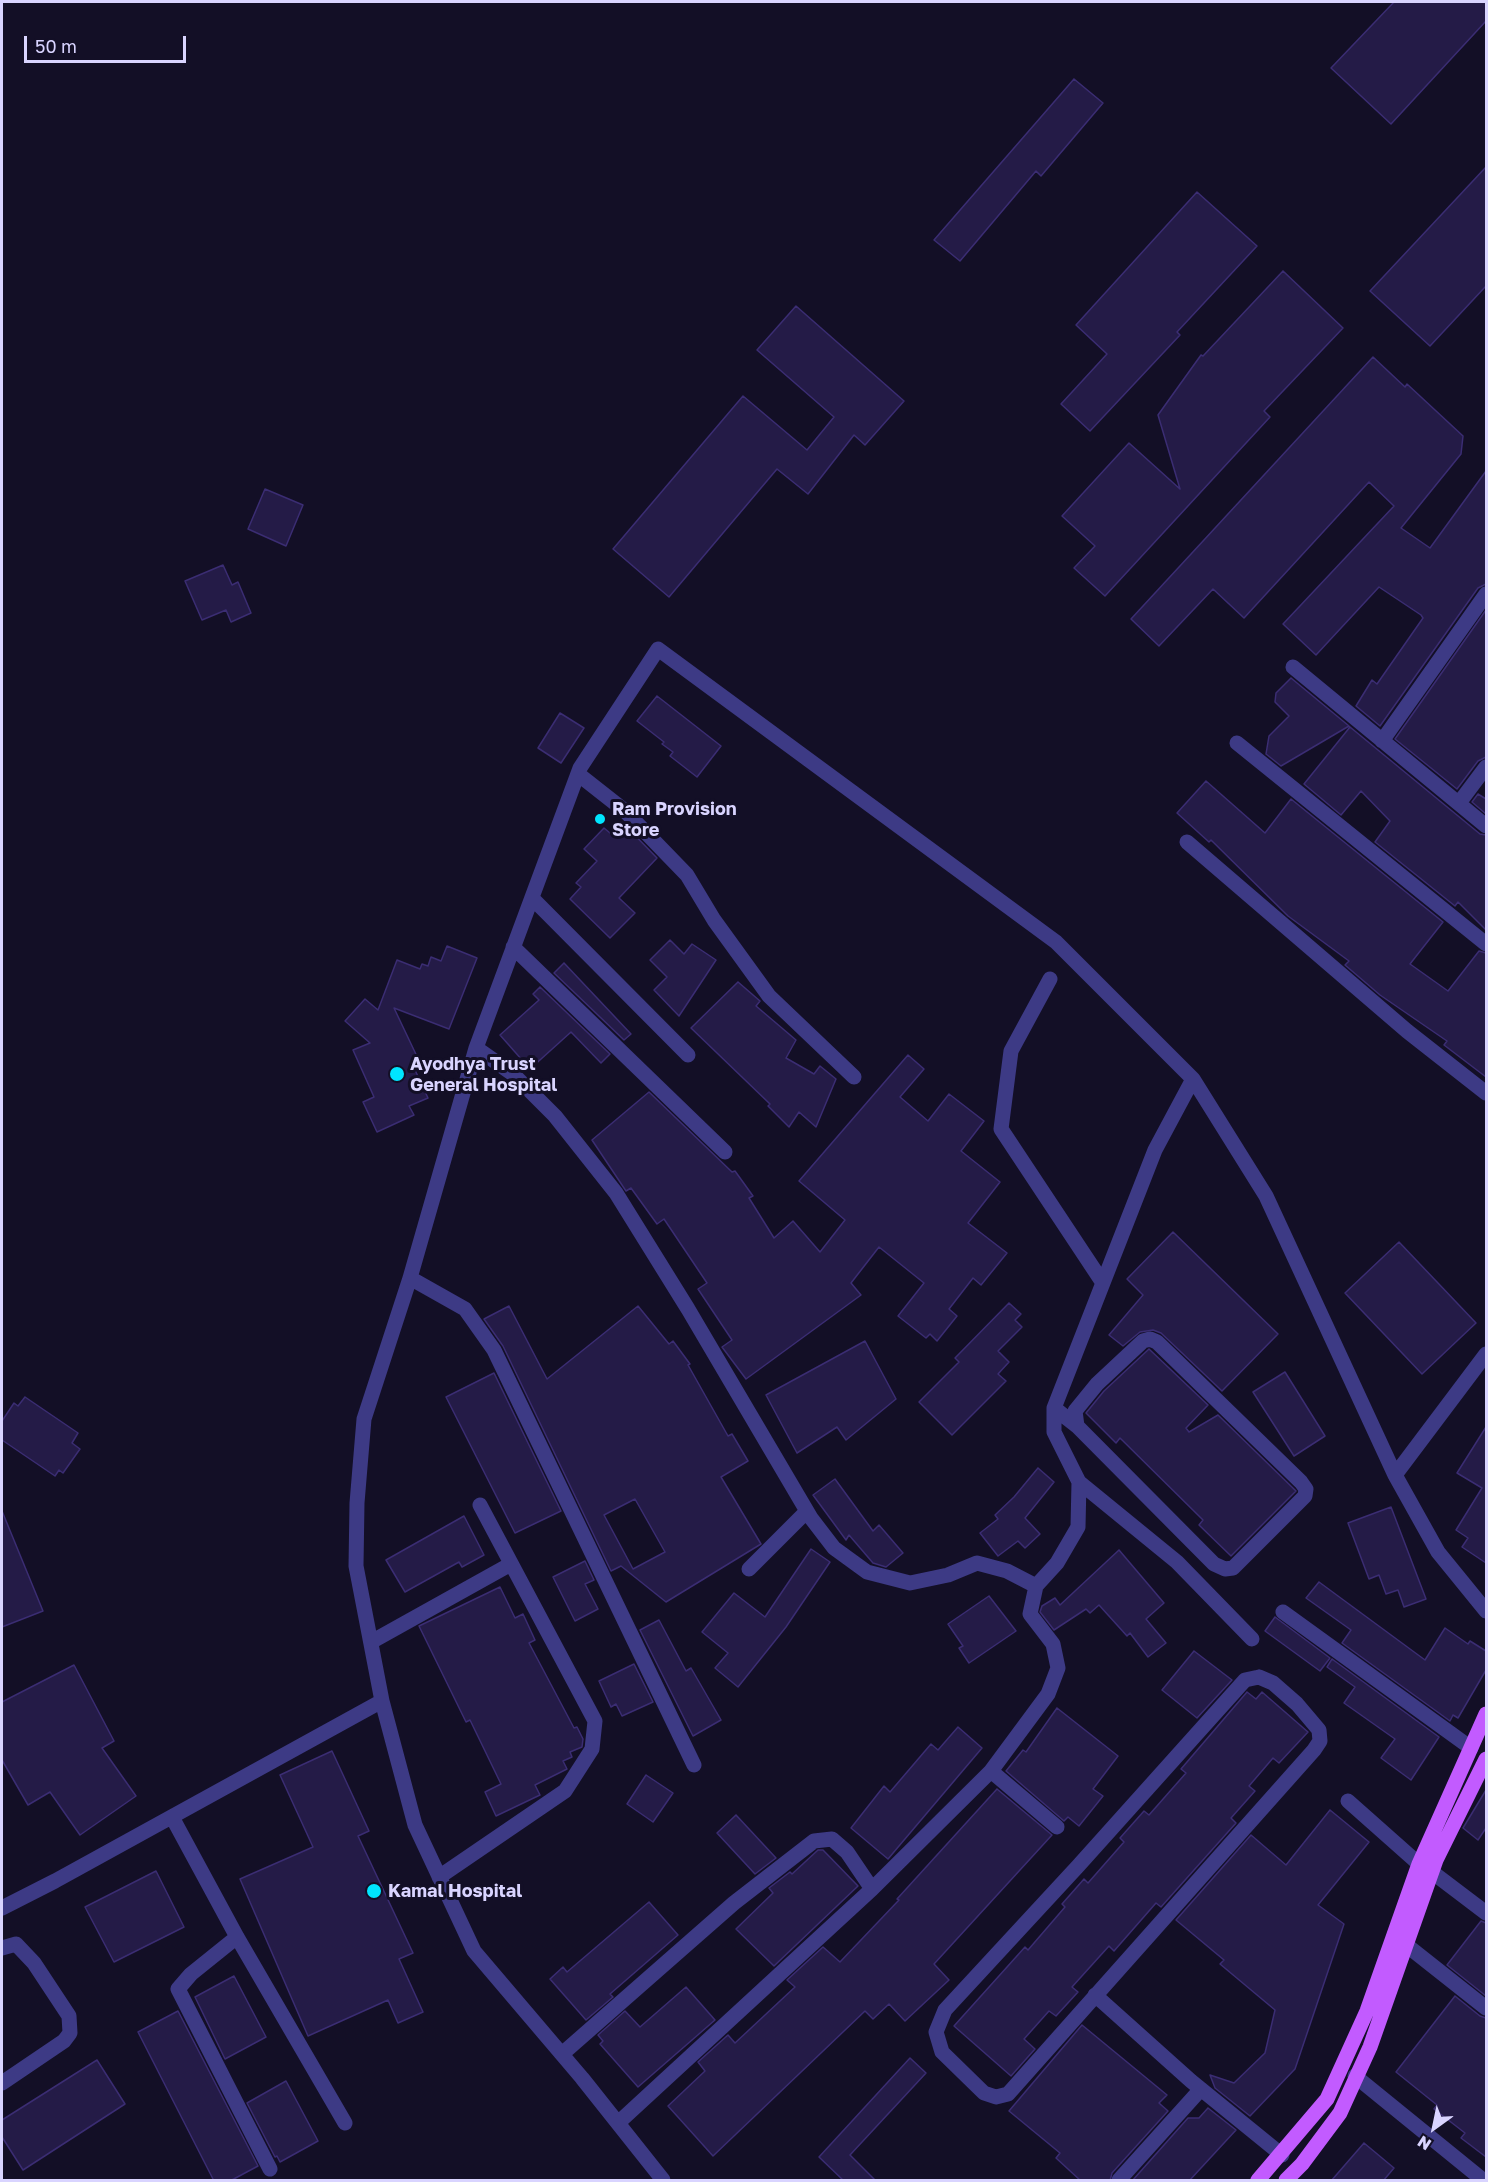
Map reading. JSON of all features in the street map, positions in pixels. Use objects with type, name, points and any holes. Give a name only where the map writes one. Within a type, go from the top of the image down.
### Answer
[{"type":"main road","points":[[1258,2181],[1327,2099],[1367,2011],[1486,1714]]},
{"type":"main road","points":[[1286,2181],[1302,2164],[1340,2112],[1370,2047],[1405,1944],[1425,1868],[1486,1759]]},
{"type":"street","points":[[1382,741],[1486,594]]},
{"type":"street","points":[[663,2181],[562,2054],[474,1952],[415,1825],[382,1701],[356,1566],[357,1503],[364,1419],[410,1278],[476,1048],[578,774],[657,649],[1056,942],[1193,1079],[1266,1196],[1395,1475],[1438,1552],[1486,1611]]},
{"type":"street","points":[[1293,667],[1486,826]]},
{"type":"street","points":[[1237,743],[1486,944]]},
{"type":"street","points":[[1459,803],[1486,767]]},
{"type":"street","points":[[578,774],[625,811],[687,875],[714,920],[769,996],[854,1077]]},
{"type":"street","points":[[1187,842],[1407,1031],[1486,1093]]},
{"type":"street","points":[[532,898],[688,1055]]},
{"type":"street","points":[[513,947],[725,1152]]},
{"type":"street","points":[[1050,979],[1011,1051],[1001,1129],[1103,1282]]},
{"type":"street","points":[[476,1048],[513,1074],[555,1116],[616,1193],[688,1309],[807,1511],[834,1548],[867,1572],[910,1583],[948,1575],[976,1563],[1007,1571],[1036,1586]]},
{"type":"street","points":[[1193,1079],[1155,1150],[1103,1282],[1054,1408],[1054,1432],[1079,1482],[1177,1562],[1252,1639]]},
{"type":"street","points":[[410,1278],[465,1309],[494,1350],[694,1765]]},
{"type":"street","points":[[1054,1408],[1077,1426],[1214,1564],[1225,1569],[1233,1568],[1305,1496],[1306,1489],[1301,1482],[1157,1342],[1150,1339],[1143,1341],[1097,1384],[1075,1411],[1077,1426]]},
{"type":"street","points":[[1395,1475],[1486,1354]]},
{"type":"street","points":[[618,2123],[872,1889],[991,1771],[1048,1694],[1058,1668],[1053,1644],[1030,1614],[1036,1586],[1057,1563],[1078,1527],[1079,1482]]},
{"type":"street","points":[[439,1877],[565,1791],[592,1749],[595,1721],[480,1505]]},
{"type":"street","points":[[749,1569],[807,1511]]},
{"type":"street","points":[[371,1642],[511,1564]]},
{"type":"street","points":[[1283,1612],[1471,1748]]},
{"type":"street","points":[[1259,1677],[1273,1683],[1297,1704],[1319,1730],[1320,1741],[1095,1995],[1008,2094],[996,2097],[984,2093],[942,2052],[936,2032],[945,2010],[1080,1865],[1245,1680],[1259,1677]]},
{"type":"street","points":[[2,1908],[382,1701]]},
{"type":"street","points":[[991,1771],[1057,1827]]},
{"type":"street","points":[[1348,1801],[1425,1868],[1486,1912]]},
{"type":"street","points":[[172,1817],[237,1937],[345,2123]]},
{"type":"street","points":[[562,2054],[734,1903],[814,1841],[832,1839],[847,1852],[872,1889]]},
{"type":"street","points":[[237,1937],[191,1974],[178,1989],[270,2169]]},
{"type":"street","points":[[2,1948],[16,1944],[34,1963],[69,2016],[70,2033],[64,2041],[2,2083]]},
{"type":"street","points":[[1405,1944],[1486,2008]]},
{"type":"street","points":[[1095,1995],[1201,2089],[1282,2155]]},
{"type":"street","points":[[1355,2076],[1483,2181]]},
{"type":"street","points":[[1119,2181],[1201,2089]]},
{"type":"building","points":[[1394,2],[1486,2],[1486,21],[1391,124],[1331,68]]},
{"type":"building","points":[[1074,79],[1103,103],[1041,176],[1036,171],[960,261],[934,240]]},
{"type":"building","points":[[1486,167],[1486,286],[1430,346],[1370,291]]},
{"type":"building","points":[[1197,192],[1257,246],[1177,332],[1180,335],[1090,431],[1061,404],[1107,354],[1076,325]]},
{"type":"building","points":[[1283,271],[1343,328],[1264,411],[1270,417],[1105,596],[1074,568],[1095,546],[1062,516],[1129,443],[1180,489],[1158,415],[1201,355],[1203,356]]},
{"type":"building","points":[[796,306],[904,401],[865,445],[854,435],[808,494],[777,469],[669,597],[613,549],[743,396],[807,450],[834,417],[757,350]]},
{"type":"building","points":[[1373,357],[1405,387],[1407,384],[1463,436],[1461,454],[1401,528],[1430,548],[1486,471],[1486,584],[1478,588],[1380,726],[1356,706],[1372,680],[1377,684],[1423,618],[1421,615],[1379,587],[1316,655],[1283,624],[1394,506],[1369,482],[1244,618],[1213,589],[1159,646],[1131,619]]},
{"type":"building","points":[[265,489],[303,505],[286,546],[248,529]]},
{"type":"building","points":[[223,565],[232,585],[238,582],[251,613],[231,622],[226,610],[202,620],[185,581]]},
{"type":"building","points":[[1486,610],[1486,757],[1478,761],[1457,789],[1395,739]]},
{"type":"building","points":[[1291,678],[1349,726],[1281,766],[1266,754],[1269,736],[1289,716],[1275,702],[1276,693]]},
{"type":"building","points":[[657,696],[721,746],[697,777],[670,756],[673,752],[662,744],[664,742],[637,721]]},
{"type":"building","points":[[560,713],[584,728],[561,763],[538,748]]},
{"type":"building","points":[[1350,727],[1480,834],[1486,835],[1486,930],[1458,902],[1455,906],[1375,842],[1390,821],[1361,791],[1341,815],[1304,784]]},
{"type":"building","points":[[1206,781],[1265,833],[1291,799],[1443,922],[1410,964],[1448,991],[1479,951],[1486,953],[1486,1077],[1444,1045],[1447,1041],[1380,995],[1345,965],[1349,961],[1288,916],[1211,840],[1209,842],[1177,813]]},
{"type":"building","points":[[1478,794],[1486,799],[1486,814],[1472,802]]},
{"type":"building","points":[[622,822],[657,858],[619,898],[635,913],[610,938],[570,899],[581,887],[576,883],[597,861],[584,849],[604,828],[610,833]]},
{"type":"building","points":[[670,940],[684,954],[692,944],[716,960],[679,1016],[654,990],[667,977],[650,960]]},
{"type":"building","points":[[447,946],[477,958],[449,1029],[394,1008],[422,1067],[415,1070],[428,1098],[409,1106],[414,1115],[377,1132],[363,1102],[374,1097],[353,1050],[370,1043],[345,1021],[365,999],[378,1010],[397,960],[420,969],[422,964],[428,966],[431,957],[441,961]]},
{"type":"building","points":[[564,963],[631,1034],[624,1040],[554,973]]},
{"type":"building","points":[[738,982],[760,1001],[756,1006],[796,1040],[786,1058],[814,1074],[820,1066],[836,1079],[816,1127],[799,1112],[789,1127],[768,1106],[770,1104],[691,1028]]},
{"type":"building","points":[[540,987],[610,1054],[601,1063],[571,1032],[530,1069],[500,1035],[539,1000],[533,994]]},
{"type":"building","points":[[908,1055],[924,1069],[900,1097],[928,1121],[949,1094],[984,1121],[961,1151],[1000,1182],[968,1223],[1007,1253],[981,1285],[973,1278],[949,1309],[957,1316],[937,1341],[930,1334],[926,1338],[898,1316],[924,1283],[879,1247],[851,1283],[861,1295],[746,1379],[722,1347],[732,1340],[698,1289],[707,1283],[664,1219],[657,1224],[631,1188],[626,1191],[592,1140],[649,1092],[732,1172],[735,1171],[753,1196],[749,1198],[774,1238],[793,1221],[820,1252],[845,1220],[799,1181]]},
{"type":"building","points":[[1173,1232],[1278,1334],[1222,1391],[1161,1333],[1153,1330],[1140,1332],[1123,1346],[1109,1335],[1143,1295],[1127,1279]]},
{"type":"building","points":[[1399,1242],[1476,1323],[1422,1374],[1345,1293]]},
{"type":"building","points":[[1009,1303],[1021,1314],[1015,1320],[1022,1327],[998,1351],[1009,1362],[998,1374],[1006,1381],[952,1435],[919,1402],[959,1362],[955,1358]]},
{"type":"building","points":[[509,1306],[547,1379],[638,1306],[669,1344],[673,1341],[690,1364],[688,1365],[728,1436],[732,1434],[748,1461],[721,1477],[761,1544],[666,1602],[621,1566],[611,1571],[503,1346],[484,1319]],"holes":[[[635,1499],[665,1552],[633,1569],[604,1515]]]},
{"type":"building","points":[[865,1341],[896,1399],[846,1440],[837,1427],[797,1453],[766,1395]]},
{"type":"building","points":[[1149,1349],[1208,1405],[1186,1428],[1189,1432],[1218,1415],[1296,1491],[1231,1556],[1199,1525],[1203,1520],[1120,1438],[1116,1443],[1086,1413],[1104,1391]]},
{"type":"building","points":[[1285,1372],[1325,1436],[1294,1456],[1253,1392]]},
{"type":"building","points":[[494,1373],[561,1511],[515,1533],[446,1397]]},
{"type":"building","points":[[25,1397],[78,1433],[72,1443],[80,1449],[63,1473],[59,1470],[55,1476],[2,1440],[2,1421],[14,1403],[18,1406]]},
{"type":"building","points":[[1486,1427],[1486,1563],[1462,1547],[1468,1538],[1456,1530],[1482,1488],[1457,1473]]},
{"type":"building","points":[[1038,1468],[1054,1482],[1025,1518],[1040,1534],[1025,1548],[1018,1541],[998,1556],[980,1533],[998,1519],[995,1515],[1014,1497]]},
{"type":"building","points":[[835,1479],[873,1531],[879,1525],[903,1553],[886,1567],[873,1563],[849,1535],[846,1540],[813,1495]]},
{"type":"building","points":[[1391,1507],[1426,1599],[1404,1607],[1398,1590],[1386,1594],[1379,1575],[1369,1579],[1348,1523]]},
{"type":"building","points":[[2,1511],[43,1611],[2,1627]]},
{"type":"building","points":[[464,1516],[484,1555],[462,1567],[459,1562],[405,1592],[386,1560]]},
{"type":"building","points":[[811,1549],[830,1562],[786,1627],[738,1687],[715,1668],[728,1653],[702,1632],[734,1593],[765,1617]]},
{"type":"building","points":[[1119,1550],[1164,1603],[1146,1619],[1166,1643],[1148,1657],[1130,1633],[1127,1636],[1099,1605],[1090,1613],[1086,1609],[1054,1630],[1040,1612],[1042,1606],[1055,1598],[1060,1605]]},
{"type":"building","points":[[585,1561],[594,1580],[585,1584],[598,1609],[575,1621],[553,1577]]},
{"type":"building","points":[[1319,1582],[1425,1660],[1445,1628],[1468,1644],[1470,1641],[1486,1651],[1486,1670],[1458,1718],[1453,1715],[1450,1721],[1342,1643],[1351,1630],[1306,1598]]},
{"type":"building","points":[[500,1587],[515,1618],[523,1614],[535,1640],[529,1643],[574,1728],[577,1727],[583,1739],[582,1747],[570,1752],[572,1757],[563,1761],[567,1769],[535,1785],[540,1795],[496,1816],[485,1792],[501,1784],[470,1720],[466,1722],[419,1626]]},
{"type":"building","points":[[989,1596],[1016,1631],[969,1663],[959,1648],[963,1646],[948,1624]]},
{"type":"building","points":[[1275,1617],[1330,1658],[1320,1671],[1265,1631]]},
{"type":"building","points":[[659,1620],[686,1671],[691,1668],[721,1720],[693,1736],[640,1630]]},
{"type":"building","points":[[1194,1651],[1232,1680],[1197,1718],[1162,1690]]},
{"type":"building","points":[[1332,1659],[1439,1737],[1411,1780],[1381,1758],[1395,1739],[1344,1703],[1355,1687],[1327,1667]]},
{"type":"building","points":[[634,1664],[653,1702],[622,1716],[616,1704],[611,1707],[599,1681]]},
{"type":"building","points":[[74,1665],[114,1741],[102,1748],[136,1796],[80,1835],[50,1792],[28,1805],[2,1760],[2,1702]]},
{"type":"building","points":[[1247,1692],[1256,1699],[1262,1692],[1308,1732],[1279,1763],[1273,1758],[1249,1786],[1255,1791],[1231,1818],[1236,1823],[1161,1907],[1156,1903],[1114,1951],[1109,1946],[1072,1987],[1078,1992],[1056,2016],[1049,2011],[1024,2039],[1035,2049],[1011,2076],[954,2026],[1025,1947],[1028,1950],[1065,1907],[1062,1904],[1084,1879],[1088,1883],[1124,1842],[1120,1838],[1144,1811],[1149,1815],[1186,1773],[1181,1769]]},
{"type":"building","points":[[1057,1708],[1118,1756],[1093,1789],[1103,1796],[1079,1826],[1068,1817],[1064,1821],[1006,1771],[1023,1750],[1026,1752]]},
{"type":"building","points":[[958,1727],[982,1748],[888,1859],[851,1828],[884,1786],[890,1792],[931,1744],[938,1750]]},
{"type":"building","points":[[332,1751],[369,1831],[358,1836],[413,1953],[399,1959],[423,2012],[398,2023],[388,2000],[308,2036],[240,1879],[313,1847],[280,1775]]},
{"type":"building","points":[[646,1775],[673,1793],[653,1822],[627,1804]]},
{"type":"building","points":[[997,1789],[1052,1835],[934,1964],[949,1980],[905,2021],[889,2004],[873,2019],[865,2011],[713,2156],[668,2106],[705,2071],[698,2062],[728,2035],[735,2043],[795,1987],[787,1980],[823,1947],[840,1962],[899,1900],[897,1899]]},
{"type":"building","points":[[1486,1790],[1486,1828],[1478,1840],[1463,1828]]},
{"type":"building","points":[[1330,1810],[1369,1842],[1318,1905],[1344,1924],[1295,2069],[1250,2116],[1215,2088],[1210,2075],[1234,2083],[1265,2053],[1275,2010],[1220,1964],[1224,1960],[1176,1920],[1251,1835],[1286,1865]]},
{"type":"building","points":[[736,1815],[776,1858],[755,1874],[717,1833]]},
{"type":"building","points":[[818,1850],[823,1850],[858,1886],[774,1966],[736,1929],[773,1893],[769,1888],[790,1872],[792,1874]]},
{"type":"building","points":[[156,1871],[184,1927],[114,1962],[85,1907]]},
{"type":"building","points":[[649,1902],[678,1935],[610,1994],[613,1997],[586,2020],[550,1979],[563,1967],[567,1972]]},
{"type":"building","points":[[1481,1921],[1486,1923],[1486,1996],[1447,1965]]},
{"type":"building","points":[[234,1976],[266,2037],[225,2059],[195,1997]]},
{"type":"building","points":[[686,1987],[715,2020],[638,2087],[600,2044],[603,2041],[598,2035],[625,2011],[640,2027]]},
{"type":"building","points":[[1455,1996],[1480,2016],[1486,2018],[1486,2157],[1461,2138],[1465,2133],[1434,2109],[1437,2105],[1396,2072]]},
{"type":"building","points":[[178,2011],[258,2166],[230,2181],[214,2181],[138,2032]]},
{"type":"building","points":[[1082,2025],[1167,2095],[1159,2103],[1168,2111],[1112,2173],[1110,2181],[1081,2181],[1056,2158],[1060,2153],[1009,2111]]},
{"type":"building","points":[[910,2058],[926,2073],[850,2155],[876,2181],[844,2181],[819,2157]]},
{"type":"building","points":[[97,2060],[125,2104],[23,2170],[2,2137],[2,2120]]},
{"type":"building","points":[[286,2081],[318,2141],[280,2162],[277,2156],[275,2157],[247,2103]]},
{"type":"building","points":[[1208,2108],[1236,2130],[1189,2181],[1132,2181],[1188,2118],[1199,2118]]},
{"type":"building","points":[[1364,2143],[1394,2168],[1383,2181],[1331,2181]]},
{"type":"place","name":"Ram Provision Store","points":[[600,819]]},
{"type":"place","name":"Ayodhya Trust General Hospital","points":[[397,1074]]},
{"type":"place","name":"Kamal Hospital","points":[[374,1891]]}]
